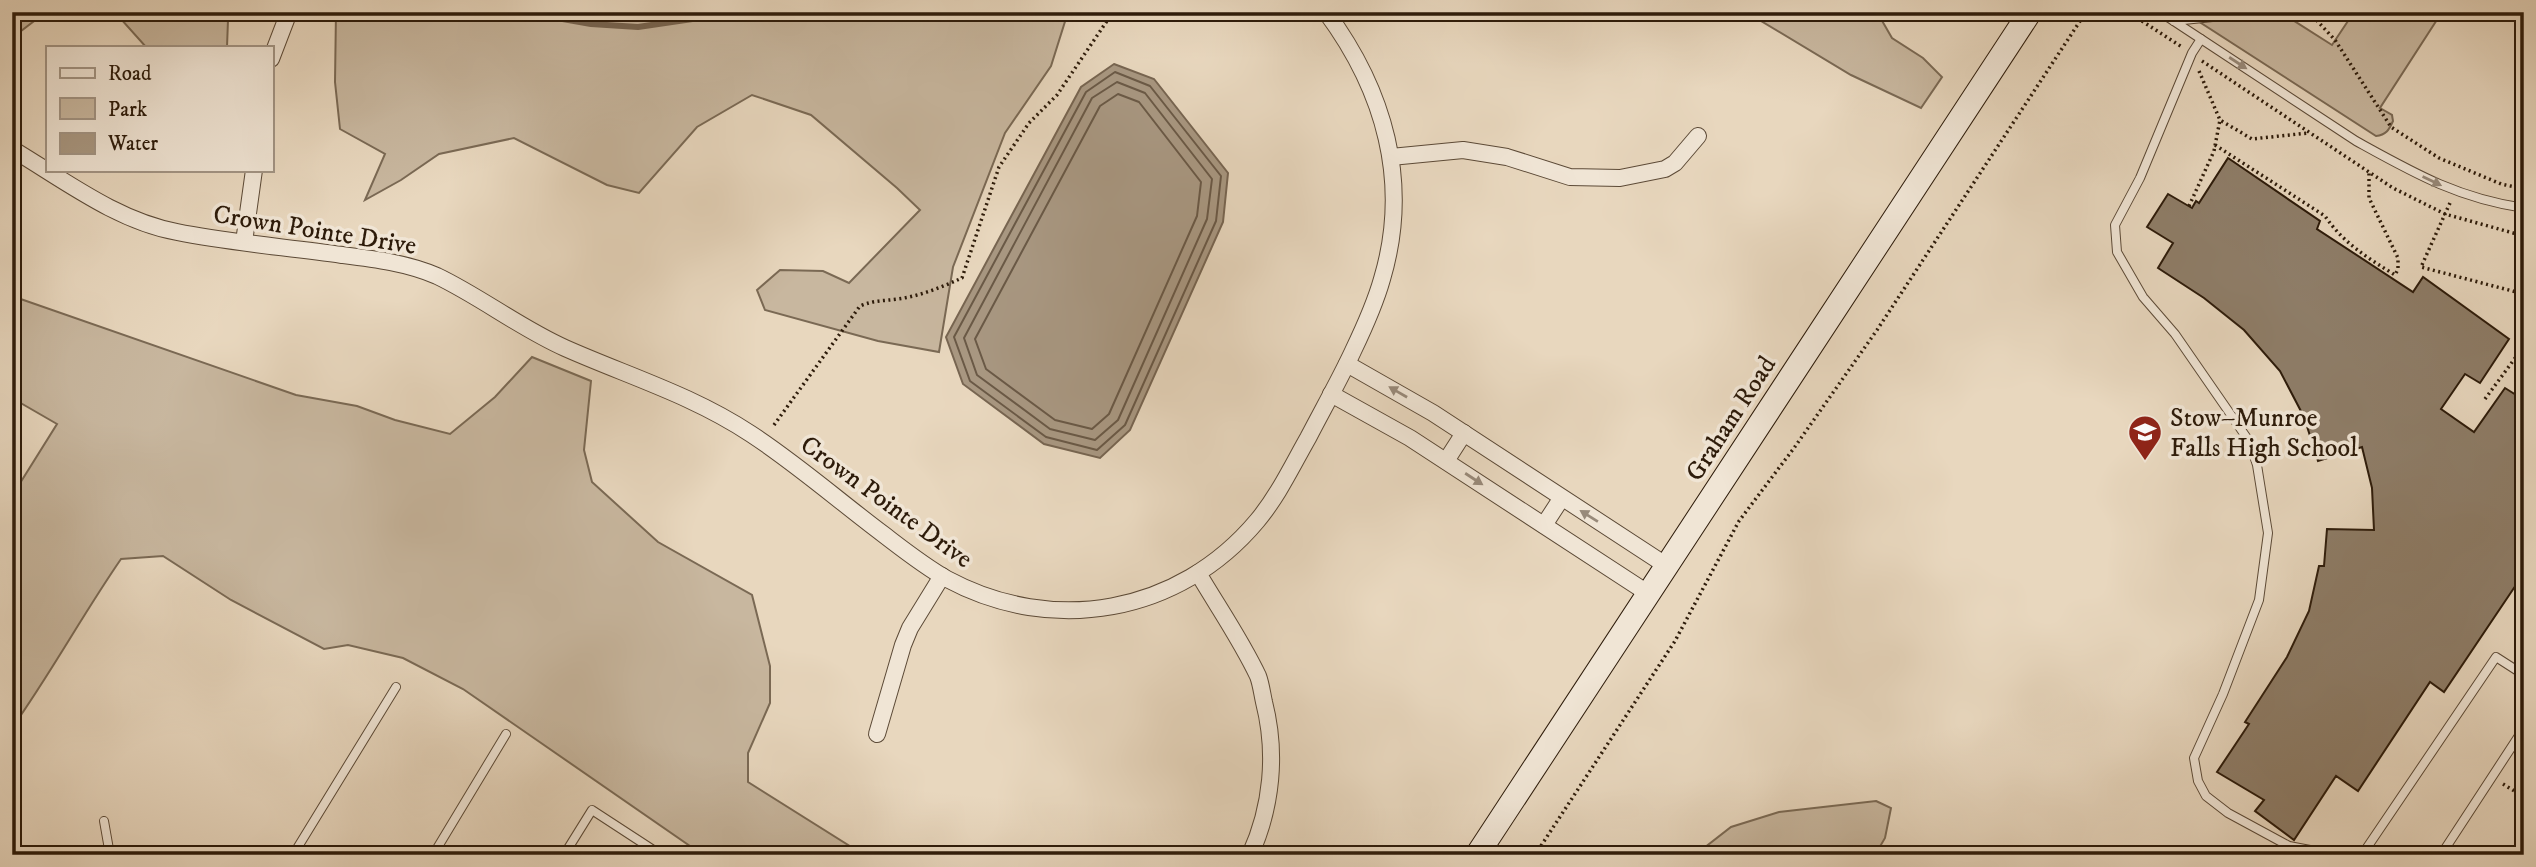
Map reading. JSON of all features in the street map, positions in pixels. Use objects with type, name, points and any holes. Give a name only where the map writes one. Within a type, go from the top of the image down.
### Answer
[{"type":"main road","name":"Graham Road","points":[[1477,855],[2029,12]]},
{"type":"street","points":[[273,54],[289,12]]},
{"type":"street","name":"Crown Pointe Drive","points":[[51,172],[127,217],[174,232],[383,261],[432,274],[542,338],[673,391],[716,412],[757,437],[942,576],[986,597],[1006,603],[1065,612],[1123,604],[1170,587],[1198,573],[1241,539],[1265,512],[1285,480],[1347,364],[1368,318],[1387,258],[1392,232],[1394,192],[1391,157],[1376,97],[1342,34],[1326,12]]},
{"type":"street","points":[[1391,157],[1463,150],[1507,157],[1570,177],[1620,178],[1665,169],[1675,163],[1698,136]]},
{"type":"street","name":"Crown Pointe Drive","points":[[12,149],[46,169]]},
{"type":"street","points":[[244,242],[254,172]]},
{"type":"street","points":[[1347,364],[1399,392],[1464,433],[1667,566]]},
{"type":"street","points":[[1331,394],[1376,417],[1446,461],[1648,594]]},
{"type":"street","points":[[1446,461],[1464,433]]},
{"type":"street","points":[[1544,525],[1562,499]]},
{"type":"street","points":[[1198,573],[1259,677],[1267,713],[1271,757],[1269,795],[1250,855]]},
{"type":"street","points":[[877,734],[903,645],[910,628],[942,576]]},
{"type":"lane","points":[[2160,12],[2356,141],[2455,192],[2524,208]]},
{"type":"lane","points":[[2174,21],[2222,16],[2232,12]]},
{"type":"lane","points":[[2201,39],[2192,53],[2140,178],[2115,225],[2116,252],[2143,296],[2175,334],[2249,441],[2257,465],[2268,533],[2259,600],[2223,694],[2194,758],[2198,780],[2206,796],[2228,813],[2289,846],[2336,855]]},
{"type":"lane","points":[[2362,855],[2496,657],[2524,674]]},
{"type":"lane","points":[[293,855],[396,687]]},
{"type":"lane","points":[[2441,855],[2524,728]]},
{"type":"lane","points":[[433,855],[506,734]]},
{"type":"lane","points":[[564,855],[592,810],[658,853]]},
{"type":"lane","points":[[104,821],[110,855]]},
{"type":"path","points":[[774,425],[860,306],[880,299],[919,295],[962,278],[999,167],[1029,123],[1057,94],[1113,12]]},
{"type":"path","points":[[1535,855],[1675,641],[1739,521],[1877,330],[2086,12]]},
{"type":"path","points":[[2309,12],[2335,40],[2391,127],[2439,158],[2501,184],[2524,188]]},
{"type":"path","points":[[2189,206],[2215,145],[2220,120],[2192,53]]},
{"type":"path","points":[[2220,120],[2252,139],[2310,133]]},
{"type":"path","points":[[2215,145],[2325,216],[2336,232],[2356,251],[2395,275],[2398,258],[2369,198],[2369,173]]},
{"type":"path","points":[[2455,192],[2420,267],[2522,294],[2524,265]]},
{"type":"path","points":[[2485,399],[2524,346]]},
{"type":"path","points":[[2492,778],[2524,797]]},
{"type":"green space","points":[[12,12],[46,12],[21,31],[12,26]]},
{"type":"green space","points":[[110,12],[222,12],[228,20],[227,46],[145,46],[121,19]]},
{"type":"green space","points":[[336,12],[1068,12],[1051,66],[1005,133],[953,267],[939,352],[878,341],[765,310],[757,290],[780,270],[823,271],[849,283],[920,210],[811,115],[752,95],[697,127],[639,193],[607,185],[514,138],[439,154],[365,200],[385,154],[340,129],[335,82]]},
{"type":"green space","points":[[1746,12],[1877,12],[1892,38],[1923,58],[1942,77],[1921,108],[1851,75]]},
{"type":"green space","points":[[2184,12],[2280,12],[2332,45],[2354,12],[2442,12],[2380,108],[2392,115],[2393,121],[2387,132],[2376,136]]},
{"type":"green space","points":[[12,296],[296,395],[357,406],[395,420],[450,434],[495,397],[532,357],[591,381],[584,450],[592,482],[658,542],[752,595],[770,666],[770,703],[748,753],[748,782],[864,855],[703,855],[463,689],[403,658],[348,645],[324,649],[231,600],[163,556],[121,559],[12,728],[12,496],[57,424],[12,398]]},
{"type":"green space","points":[[1876,801],[1891,808],[1885,838],[1875,855],[1695,855],[1731,827],[1779,812]]},
{"type":"water","points":[[1114,64],[1154,79],[1228,173],[1223,222],[1130,430],[1100,458],[1044,444],[963,384],[946,337],[1081,87]]},
{"type":"building","points":[[2228,158],[2320,221],[2317,229],[2413,292],[2423,277],[2509,339],[2480,383],[2465,374],[2441,409],[2474,432],[2505,388],[2524,400],[2524,573],[2444,692],[2430,682],[2358,791],[2336,776],[2294,840],[2255,811],[2264,800],[2217,772],[2249,724],[2245,722],[2287,657],[2309,611],[2319,566],[2324,566],[2327,529],[2374,530],[2372,488],[2362,447],[2318,461],[2304,417],[2280,371],[2244,330],[2204,298],[2158,268],[2173,243],[2147,227],[2168,194],[2192,208],[2196,201],[2199,203]]},
{"type":"waterway","points":[[523,12],[591,24],[638,27],[740,12]]},
{"type":"waterway","points":[[753,12],[803,17],[832,12]]},
{"type":"place","name":"Stow–Munroe Falls High School","points":[[2145,462]]}]
